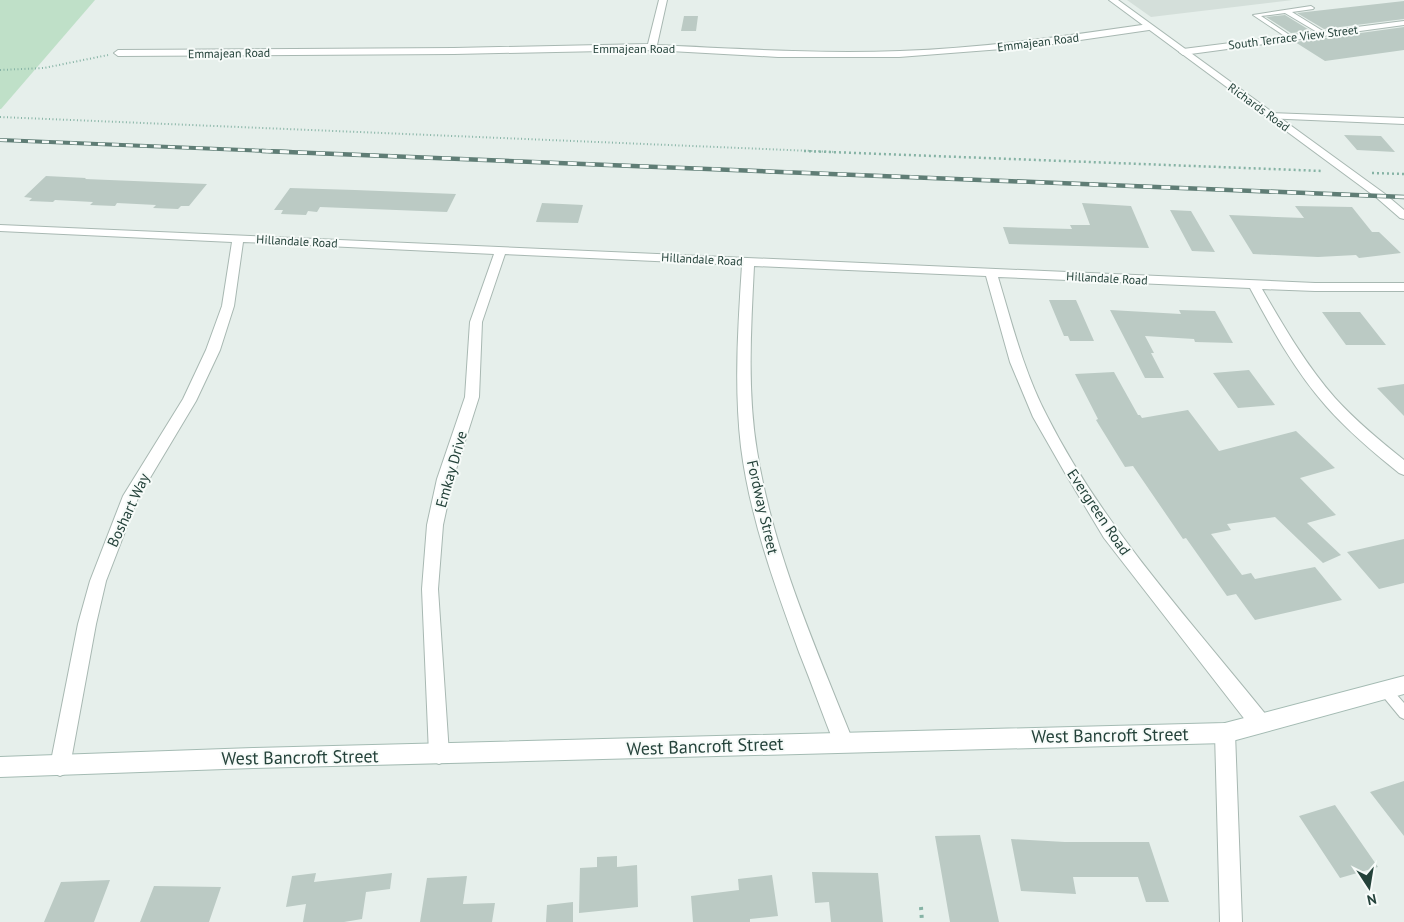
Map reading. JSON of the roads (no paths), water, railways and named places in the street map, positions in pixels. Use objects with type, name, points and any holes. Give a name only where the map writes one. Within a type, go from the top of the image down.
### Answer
[{"type":"street","points":[[652,47],[662,0]]},
{"type":"street","name":"Richards Road","points":[[1113,0],[1381,196],[1404,216]]},
{"type":"street","name":"South Terrace View Street","points":[[1182,52],[1404,23]]},
{"type":"street","name":"Emmajean Road","points":[[118,53],[444,51],[652,47],[778,54],[899,54],[1030,44],[1148,26]]},
{"type":"street","points":[[1270,116],[1404,120]]},
{"type":"street","name":"Hillandale Road","points":[[0,228],[1254,285],[1333,288],[1404,287]]},
{"type":"street","name":"Boshart Way","points":[[60,766],[87,624],[98,581],[131,496],[189,401],[213,350],[228,306],[238,238]]},
{"type":"street","name":"Emkay Drive","points":[[439,754],[430,589],[435,525],[445,479],[472,397],[476,322],[501,250]]},
{"type":"street","name":"Fordway Street","points":[[748,261],[744,392],[750,450],[756,484],[776,564],[843,741]]},
{"type":"street","name":"Evergreen Road","points":[[991,272],[1017,362],[1040,417],[1070,469],[1110,534],[1260,723]]},
{"type":"street","points":[[1254,285],[1281,333],[1323,394],[1346,418],[1404,469]]},
{"type":"street","name":"West Bancroft Street","points":[[0,767],[843,741],[1225,732],[1404,685]]},
{"type":"street","points":[[1225,732],[1231,922]]},
{"type":"lane","points":[[1291,38],[1256,15],[1311,8]]},
{"type":"lane","points":[[1286,10],[1324,34]]},
{"type":"lane","points":[[1384,690],[1404,713]]},
{"type":"railway","points":[[0,140],[293,152]]},
{"type":"railway","points":[[262,151],[1404,197]]}]
